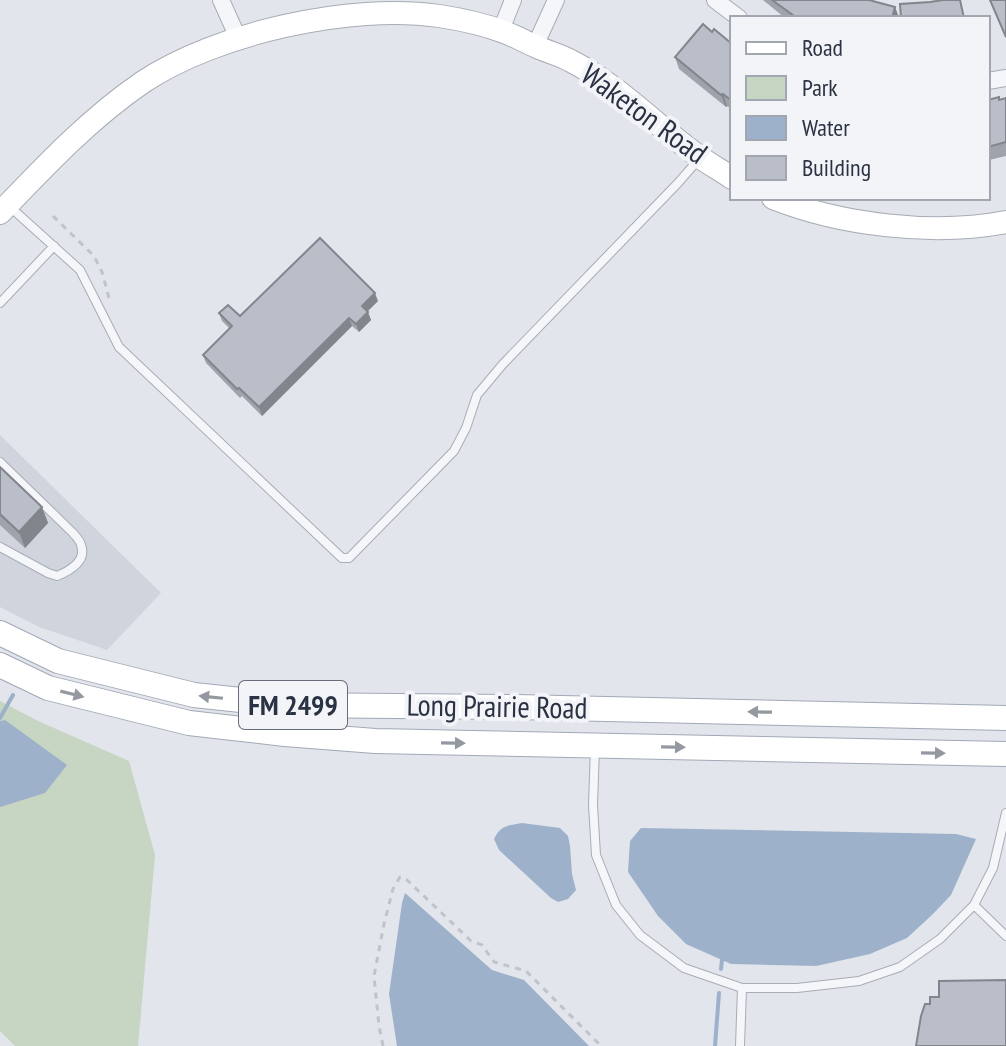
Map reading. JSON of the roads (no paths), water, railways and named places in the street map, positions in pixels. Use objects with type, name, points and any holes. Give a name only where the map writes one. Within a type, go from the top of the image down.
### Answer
[{"type":"main road","name":"Long Prairie Road","points":[[0,633],[58,661],[194,695],[287,705],[1006,718]]},
{"type":"main road","name":"Long Prairie Road","points":[[0,665],[48,688],[189,723],[285,734],[375,741],[1006,754]]},
{"type":"main road","points":[[595,746],[597,709]]},
{"type":"street","points":[[221,0],[238,38]]},
{"type":"street","points":[[501,30],[513,0]]},
{"type":"street","points":[[535,46],[556,0]]},
{"type":"street","points":[[715,0],[736,16]]},
{"type":"street","name":"Waketon Road","points":[[4,209],[71,140],[120,99],[172,65],[238,38],[267,30],[363,15],[438,16],[501,30],[571,61],[622,93],[700,158],[730,177]]},
{"type":"street","points":[[778,200],[828,215],[894,225],[965,227],[1006,222]]},
{"type":"lane","points":[[4,209],[54,246],[80,270],[119,347],[342,558],[349,558],[454,451],[477,395],[503,364],[700,158]]},
{"type":"lane","points":[[0,303],[54,246]]},
{"type":"lane","points":[[0,462],[73,533],[81,545],[82,554],[77,565],[57,576],[0,547]]},
{"type":"lane","points":[[595,746],[593,805],[596,855],[616,905],[640,935],[684,968],[742,988],[797,988],[859,981],[900,967],[940,939],[974,905],[993,868],[1006,813]]},
{"type":"lane","points":[[974,905],[1006,936]]},
{"type":"lane","points":[[740,1046],[742,988]]},
{"type":"water","points":[[5,720],[67,765],[45,793],[0,807],[0,721]]},
{"type":"water","points":[[522,823],[560,828],[568,836],[576,890],[568,899],[558,902],[551,898],[499,850],[494,839],[499,831]]},
{"type":"water","points":[[641,828],[956,834],[976,839],[951,895],[907,938],[870,954],[816,966],[731,964],[686,944],[658,916],[628,872],[630,841]]},
{"type":"water","points":[[405,893],[492,970],[524,980],[589,1046],[397,1046],[389,994]]},
{"type":"waterway","points":[[0,718],[13,695]]},
{"type":"waterway","points":[[721,969],[722,960]]},
{"type":"waterway","points":[[715,1046],[719,993]]}]
